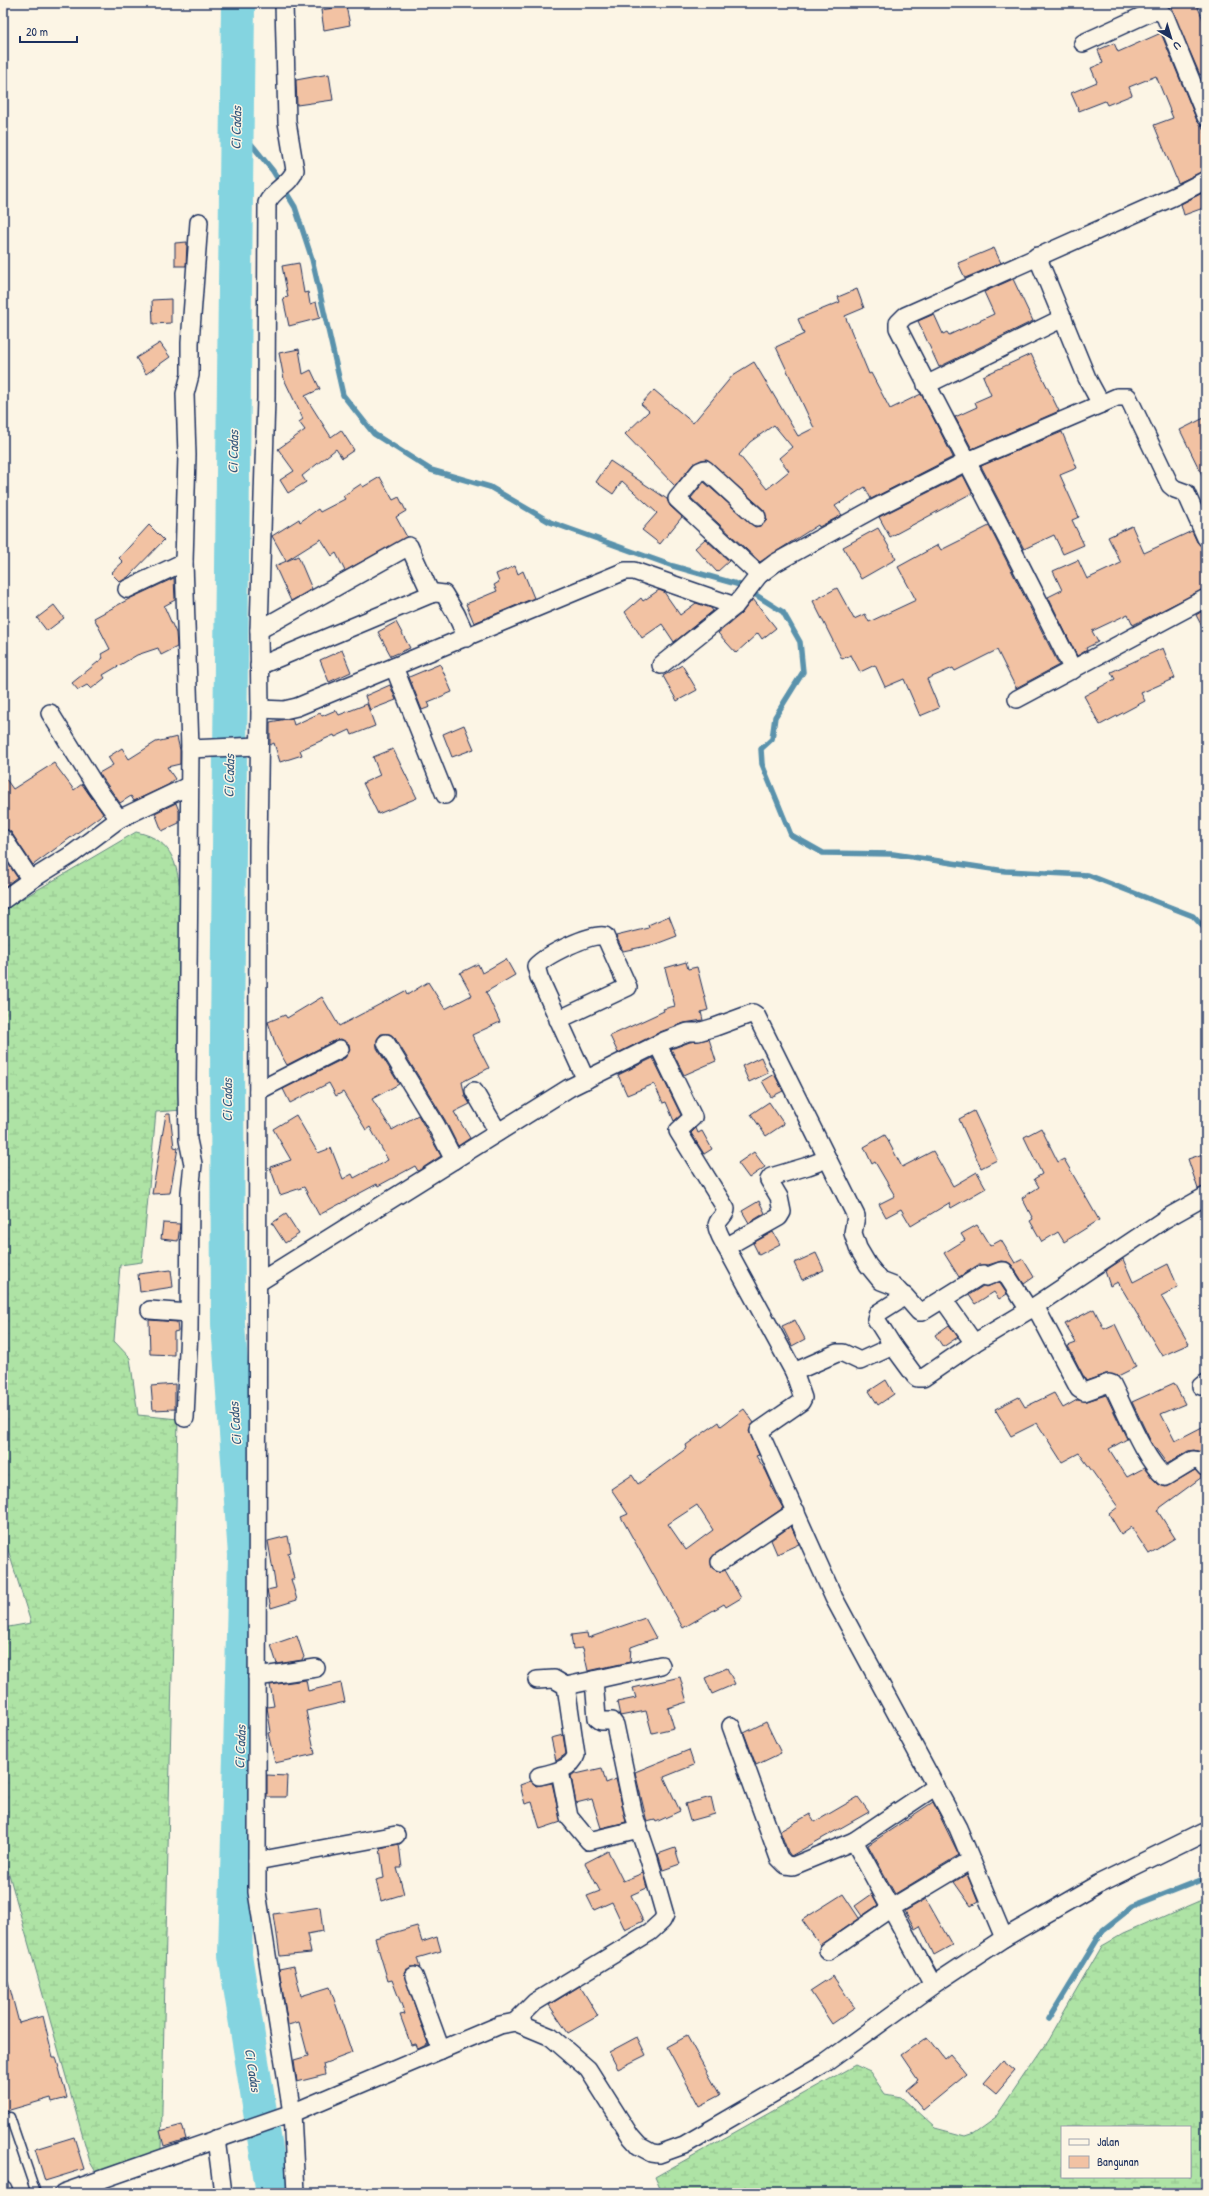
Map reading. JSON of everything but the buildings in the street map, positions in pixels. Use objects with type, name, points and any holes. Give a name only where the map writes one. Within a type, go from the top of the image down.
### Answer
[{"type":"street","points":[[284,3],[287,122],[295,170],[288,182],[274,192],[268,203],[266,236],[266,398],[259,630],[260,710],[255,746],[258,1091],[257,1892],[296,2193]]},
{"type":"street","points":[[1083,43],[1151,12],[1159,11],[1165,16],[1206,117]]},
{"type":"street","points":[[1073,670],[968,461],[926,385],[898,328],[898,323],[905,316],[1177,195],[1206,180]]},
{"type":"street","points":[[185,1418],[189,1329],[190,1192],[193,1164],[188,1140],[187,1087],[188,786],[194,748],[184,562],[187,455],[185,394],[190,375],[190,342],[199,222]]},
{"type":"street","points":[[1037,256],[1087,378],[1101,404]]},
{"type":"street","points":[[926,385],[1063,318]]},
{"type":"street","points":[[661,665],[737,603],[757,577],[797,550],[968,461],[1122,396],[1130,399],[1170,485],[1174,489],[1186,493],[1206,538]]},
{"type":"street","points":[[757,517],[705,469],[700,471],[676,499],[757,577]]},
{"type":"street","points":[[259,630],[409,546],[431,594]]},
{"type":"street","points":[[127,589],[184,562]]},
{"type":"street","points":[[260,710],[284,710],[297,707],[630,570],[737,603]]},
{"type":"street","points":[[259,666],[436,593],[444,594],[456,614],[467,638]]},
{"type":"street","points":[[1017,700],[1206,598]]},
{"type":"street","points":[[394,667],[445,795]]},
{"type":"street","points":[[50,713],[119,819]]},
{"type":"street","points":[[194,748],[255,746]]},
{"type":"street","points":[[3,900],[31,880],[71,855],[119,819],[188,786]]},
{"type":"street","points":[[3,838],[31,880]]},
{"type":"street","points":[[558,1020],[628,987],[605,936],[598,935],[571,945],[540,961],[536,966],[558,1020],[586,1080]]},
{"type":"street","points":[[258,1282],[569,1088],[688,1032],[698,1032],[715,1027],[748,1014],[756,1015],[856,1216],[853,1233],[858,1248],[868,1265],[881,1280],[894,1286],[919,1312],[943,1299],[980,1275],[983,1274],[989,1276],[1000,1270],[1004,1271],[1032,1308],[1079,1389],[1084,1392],[1109,1383],[1112,1384],[1144,1450],[1160,1472],[1165,1476],[1193,1460],[1200,1461],[1206,1468]]},
{"type":"street","points":[[386,1043],[401,1070],[436,1125],[454,1160]]},
{"type":"street","points":[[658,1045],[693,1117],[678,1131],[726,1209],[726,1214],[717,1224],[726,1248],[794,1372],[803,1398],[801,1402],[759,1431],[834,1598],[958,1828],[1004,1938]]},
{"type":"street","points":[[258,1091],[340,1049]]},
{"type":"street","points":[[474,1091],[498,1132]]},
{"type":"street","points":[[726,1248],[779,1216],[782,1212],[779,1197],[769,1180],[771,1177],[827,1159]]},
{"type":"street","points":[[903,1296],[876,1316],[893,1346],[915,1376],[920,1379],[974,1343],[1032,1308],[1165,1219],[1206,1196]]},
{"type":"street","points":[[943,1299],[974,1343]]},
{"type":"street","points":[[150,1310],[188,1313]]},
{"type":"street","points":[[794,1372],[838,1353],[843,1353],[860,1361],[893,1346]]},
{"type":"street","points":[[720,1562],[796,1511]]},
{"type":"street","points":[[537,1680],[554,1679],[566,1686],[660,1665]]},
{"type":"street","points":[[257,1677],[316,1668]]},
{"type":"street","points":[[63,2193],[286,2115],[500,2025],[515,2022],[535,2002],[650,1932],[662,1921],[664,1908],[639,1829],[614,1723],[610,1720],[601,1721],[597,1718],[594,1680]]},
{"type":"street","points":[[539,1776],[560,1771],[574,1759],[576,1754],[566,1686]]},
{"type":"street","points":[[730,1726],[779,1858],[786,1865],[793,1866],[854,1841],[936,1786]]},
{"type":"street","points":[[560,1771],[569,1817],[589,1841],[639,1829]]},
{"type":"street","points":[[515,2022],[551,2037],[588,2069],[635,2142],[646,2150],[659,2154],[684,2146],[827,2062],[933,1985],[1004,1938],[1098,1884],[1206,1831]]},
{"type":"street","points":[[257,1861],[396,1835]]},
{"type":"street","points":[[854,1841],[933,1985]]},
{"type":"street","points":[[828,1951],[891,1908],[972,1860]]},
{"type":"street","points":[[414,1976],[441,2050]]},
{"type":"street","points":[[219,2138],[224,2193]]},
{"type":"street","points":[[3,2189],[4,2193]]},
{"type":"lane","points":[[10,2117],[36,2193]]},
{"type":"green space","points":[[136,832],[159,841],[167,848],[176,867],[182,903],[182,1110],[156,1112],[142,1262],[120,1265],[114,1341],[130,1358],[138,1415],[178,1419],[161,2151],[97,2174],[90,2162],[3,1853],[3,1628],[31,1623],[3,1534],[3,910]]},
{"type":"green space","points":[[1206,1898],[1206,2193],[662,2193],[655,2177],[855,2065],[870,2072],[885,2094],[901,2097],[935,2128],[965,2136],[974,2133],[995,2118],[1048,2040],[1102,1946],[1123,1934]]},
{"type":"waterway","name":"Ci Cadas","points":[[238,3],[227,1037],[228,1324],[245,1555],[235,1955],[273,2193]]},
{"type":"waterway","points":[[236,125],[273,171],[295,207],[312,259],[343,395],[374,434],[431,470],[490,487],[550,522],[673,566],[740,585],[783,612],[800,642],[803,672],[775,717],[772,739],[761,749],[762,764],[791,835],[823,853],[893,854],[1005,871],[1088,875],[1193,916],[1206,930]]},
{"type":"waterway","points":[[1049,2019],[1103,1930],[1132,1907],[1206,1878]]}]
